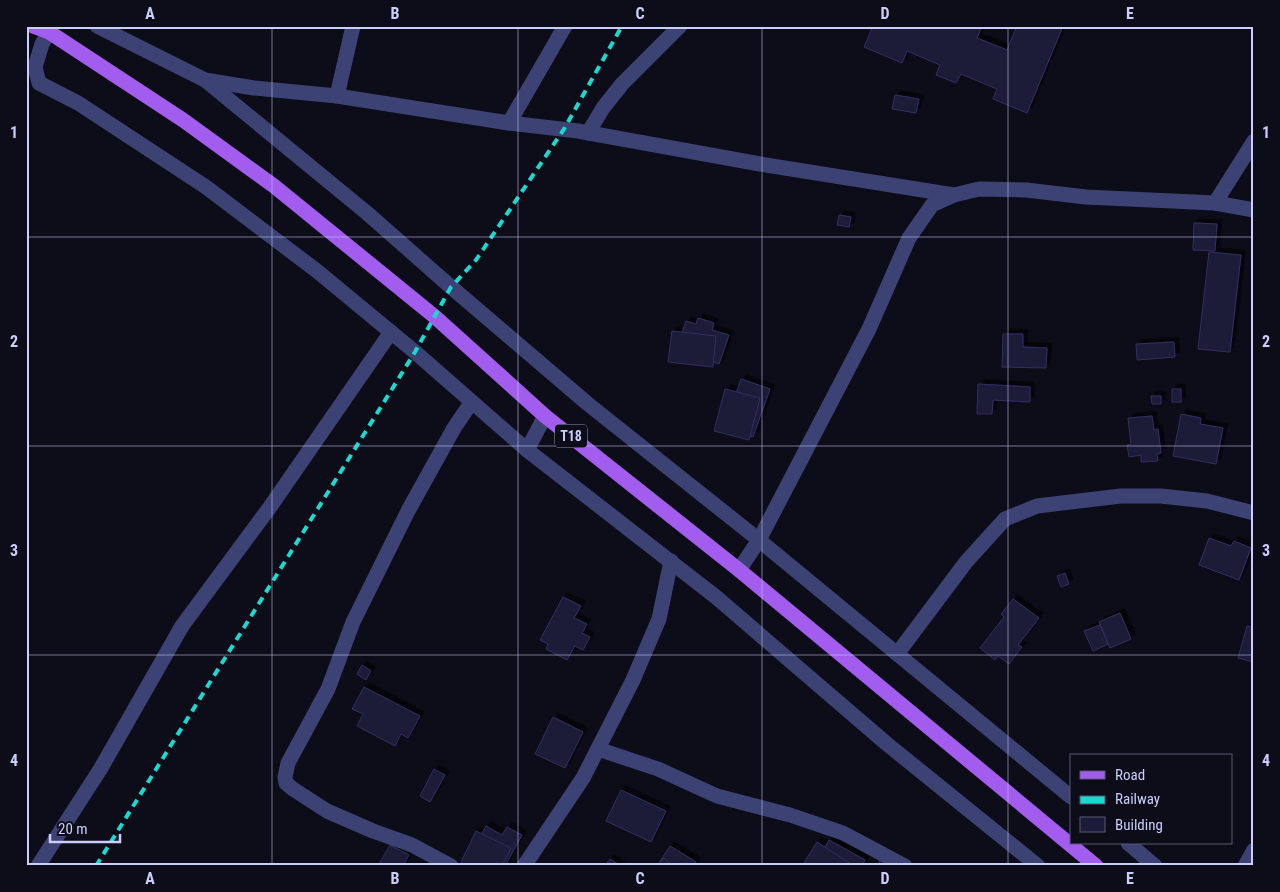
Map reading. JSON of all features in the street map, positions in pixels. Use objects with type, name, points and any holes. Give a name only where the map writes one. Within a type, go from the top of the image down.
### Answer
[{"type":"main road","name":"T18","points":[[33,26],[49,32],[184,120],[274,186],[434,316],[545,416],[740,570],[1096,866]]},
{"type":"street","points":[[97,26],[205,80],[368,213],[451,288],[588,404],[760,540],[1070,796]]},
{"type":"street","points":[[337,96],[353,26]]},
{"type":"street","points":[[509,123],[564,26]]},
{"type":"street","points":[[583,132],[622,84],[680,26]]},
{"type":"street","points":[[49,32],[30,73],[39,83],[78,103],[206,187],[317,271],[391,332],[527,450],[716,597],[887,744],[1038,866]]},
{"type":"street","points":[[205,80],[254,88],[337,96],[509,123],[583,132],[760,164],[954,195]]},
{"type":"street","points":[[1215,203],[1254,141]]},
{"type":"street","points":[[740,570],[760,540],[869,329],[909,238],[932,205],[954,195],[979,189],[1026,190],[1086,197],[1215,203],[1254,210]]},
{"type":"street","points":[[38,866],[101,768],[182,626],[270,508],[391,332]]},
{"type":"street","points":[[451,866],[412,845],[327,811],[292,790],[286,783],[285,776],[288,763],[328,689],[352,622],[408,511],[454,428],[472,402]]},
{"type":"street","points":[[527,450],[545,416]]},
{"type":"street","points":[[897,654],[966,562],[1005,520],[1037,506],[1121,496],[1161,496],[1207,501],[1254,513]]},
{"type":"street","points":[[524,866],[583,778],[633,680],[659,619],[671,561]]},
{"type":"street","points":[[598,749],[658,769],[717,796],[790,815],[843,833],[905,866]]},
{"type":"street","points":[[1129,844],[1155,866]]},
{"type":"street","points":[[1245,866],[1254,850]]},
{"type":"building","points":[[873,26],[949,26],[953,28],[954,26],[982,26],[977,38],[1007,50],[1017,26],[1063,26],[1027,113],[993,99],[997,89],[961,74],[956,83],[936,75],[940,65],[907,51],[902,63],[864,47]]},
{"type":"building","points":[[895,95],[919,99],[916,113],[892,109]]},
{"type":"building","points":[[839,215],[851,217],[849,227],[837,225]]},
{"type":"building","points":[[1194,223],[1217,224],[1215,251],[1193,250]]},
{"type":"building","points":[[1209,252],[1241,255],[1230,352],[1198,349]]},
{"type":"building","points":[[698,318],[714,323],[712,330],[729,335],[719,364],[676,350],[686,321],[696,324]]},
{"type":"building","points":[[672,331],[716,336],[713,367],[668,362]]},
{"type":"building","points":[[1003,334],[1023,334],[1023,347],[1047,348],[1046,368],[1002,367]]},
{"type":"building","points":[[1174,342],[1175,357],[1137,360],[1136,344]]},
{"type":"building","points":[[741,379],[770,389],[753,437],[724,428]]},
{"type":"building","points":[[978,384],[1030,387],[1030,402],[993,400],[992,414],[977,414]]},
{"type":"building","points":[[725,389],[760,398],[749,440],[714,431]]},
{"type":"building","points":[[1172,389],[1181,389],[1181,402],[1172,402]]},
{"type":"building","points":[[1151,396],[1161,396],[1161,404],[1152,404]]},
{"type":"building","points":[[1181,414],[1201,418],[1200,424],[1223,428],[1216,464],[1173,456]]},
{"type":"building","points":[[1152,416],[1154,430],[1158,429],[1161,453],[1157,454],[1158,461],[1141,462],[1141,455],[1129,457],[1127,445],[1131,444],[1128,418]]},
{"type":"building","points":[[1209,538],[1231,546],[1234,541],[1251,548],[1239,580],[1199,565]]},
{"type":"building","points":[[1065,573],[1069,584],[1061,587],[1057,576]]},
{"type":"building","points":[[563,597],[581,606],[574,618],[587,624],[582,633],[590,637],[583,650],[575,646],[567,660],[546,649],[548,644],[540,640]]},
{"type":"building","points":[[1013,599],[1039,618],[1018,645],[1022,647],[1009,664],[998,656],[995,660],[980,648],[1004,617],[1001,614]]},
{"type":"building","points":[[1120,613],[1131,639],[1110,648],[1099,622]]},
{"type":"building","points":[[1100,625],[1108,644],[1093,651],[1084,631]]},
{"type":"building","points":[[1247,626],[1254,627],[1253,662],[1238,658]]},
{"type":"building","points":[[362,665],[371,671],[366,680],[357,674]]},
{"type":"building","points":[[364,687],[420,716],[408,738],[401,734],[395,746],[357,726],[363,714],[352,709]]},
{"type":"building","points":[[553,717],[583,732],[565,768],[535,754]]},
{"type":"building","points":[[434,769],[445,775],[430,802],[420,796]]},
{"type":"building","points":[[621,790],[666,811],[651,842],[606,821]]},
{"type":"building","points":[[486,826],[502,835],[507,827],[522,835],[505,866],[499,866],[472,851]]},
{"type":"building","points":[[476,831],[511,848],[502,866],[468,866],[461,862]]},
{"type":"building","points":[[829,840],[865,860],[862,866],[814,866]]},
{"type":"building","points":[[817,842],[854,866],[802,866]]},
{"type":"building","points":[[390,845],[409,855],[403,866],[378,866]]},
{"type":"building","points":[[670,846],[696,862],[694,866],[657,866]]},
{"type":"building","points":[[664,858],[673,866],[656,866]]},
{"type":"building","points":[[610,859],[621,866],[605,866]]},
{"type":"building","points":[[880,860],[889,866],[877,866]]},
{"type":"railway","points":[[96,866],[415,352],[451,287],[476,260],[564,129],[622,26]]}]
